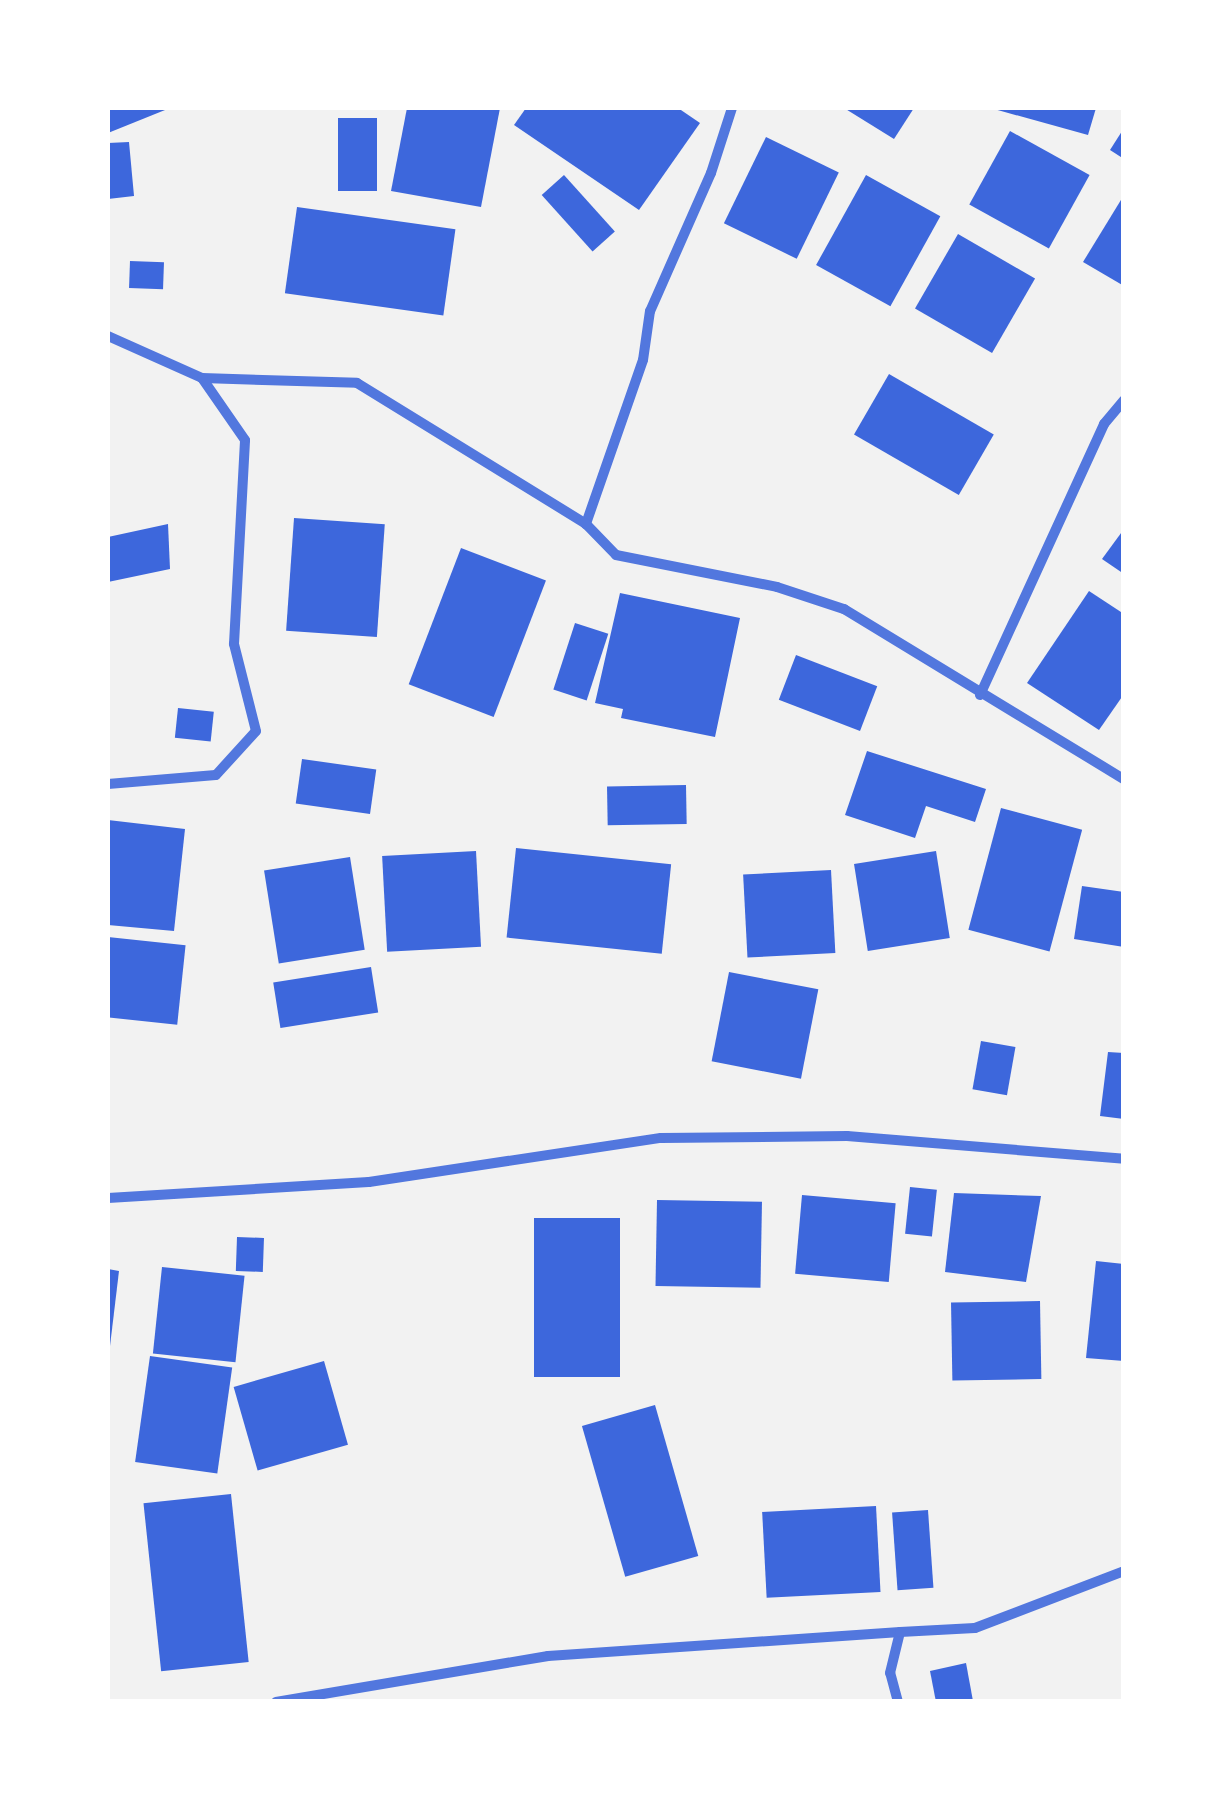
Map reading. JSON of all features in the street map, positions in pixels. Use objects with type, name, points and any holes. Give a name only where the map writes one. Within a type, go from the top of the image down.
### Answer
[{"type":"street","points":[[586,524],[642,360],[650,310],[711,173],[732,108]]},
{"type":"street","points":[[108,336],[202,378],[358,383],[586,524],[616,555],[777,588],[844,610],[1124,778]]},
{"type":"street","points":[[108,784],[216,774],[256,731],[234,644],[245,440],[202,378]]},
{"type":"street","points":[[980,695],[1104,424],[1124,400]]},
{"type":"street","points":[[108,1198],[369,1182],[661,1138],[847,1136],[1124,1158]]},
{"type":"street","points":[[276,1702],[548,1656],[974,1628],[1124,1572]]},
{"type":"street","points":[[898,1702],[890,1673],[900,1632]]},
{"type":"building","points":[[108,108],[170,108],[108,133]]},
{"type":"building","points":[[407,108],[500,108],[481,207],[391,191]]},
{"type":"building","points":[[526,108],[678,108],[700,123],[639,210],[514,125]]},
{"type":"building","points":[[844,108],[914,108],[894,139]]},
{"type":"building","points":[[994,108],[1096,108],[1088,135]]},
{"type":"building","points":[[338,118],[377,118],[377,191],[338,191]]},
{"type":"building","points":[[1124,128],[1124,159],[1110,150]]},
{"type":"building","points":[[1010,131],[1090,175],[1049,249],[969,204]]},
{"type":"building","points":[[766,137],[839,173],[797,259],[724,223]]},
{"type":"building","points":[[129,142],[134,196],[108,199],[108,143]]},
{"type":"building","points":[[564,175],[615,231],[593,252],[542,195]]},
{"type":"building","points":[[866,175],[940,216],[890,306],[816,265]]},
{"type":"building","points":[[1124,195],[1124,286],[1083,262]]},
{"type":"building","points":[[297,207],[455,229],[443,315],[285,293]]},
{"type":"building","points":[[958,234],[1035,278],[992,353],[915,308]]},
{"type":"building","points":[[130,261],[164,262],[163,289],[129,288]]},
{"type":"building","points":[[889,374],[994,434],[959,495],[854,435]]},
{"type":"building","points":[[294,518],[385,524],[377,637],[286,631]]},
{"type":"building","points":[[168,524],[170,569],[108,582],[108,537]]},
{"type":"building","points":[[1124,529],[1124,574],[1102,559]]},
{"type":"building","points":[[461,548],[546,581],[494,717],[409,684]]},
{"type":"building","points":[[1089,591],[1124,614],[1124,694],[1099,730],[1027,683]]},
{"type":"building","points":[[620,593],[740,618],[715,737],[621,718],[623,709],[595,703]]},
{"type":"building","points":[[575,623],[608,634],[587,700],[553,690]]},
{"type":"building","points":[[796,655],[877,686],[860,731],[779,700]]},
{"type":"building","points":[[178,708],[214,712],[211,742],[175,738]]},
{"type":"building","points":[[867,751],[986,789],[975,822],[926,806],[915,838],[845,815]]},
{"type":"building","points":[[302,759],[376,769],[370,814],[296,804]]},
{"type":"building","points":[[686,785],[687,824],[608,825],[607,786]]},
{"type":"building","points":[[1001,808],[1082,830],[1050,951],[968,930]]},
{"type":"building","points":[[108,820],[185,829],[174,931],[108,925]]},
{"type":"building","points":[[516,848],[671,864],[662,954],[507,938]]},
{"type":"building","points":[[476,851],[481,947],[387,952],[382,856]]},
{"type":"building","points":[[936,851],[950,938],[868,951],[854,864]]},
{"type":"building","points":[[350,857],[365,950],[279,963],[264,871]]},
{"type":"building","points":[[831,870],[835,953],[747,957],[743,875]]},
{"type":"building","points":[[1082,886],[1124,892],[1124,947],[1074,939]]},
{"type":"building","points":[[108,937],[186,945],[177,1025],[108,1017]]},
{"type":"building","points":[[371,967],[378,1012],[280,1028],[273,982]]},
{"type":"building","points":[[729,972],[818,989],[801,1079],[712,1061]]},
{"type":"building","points":[[981,1041],[1015,1047],[1007,1095],[972,1089]]},
{"type":"building","points":[[1108,1052],[1124,1053],[1124,1119],[1100,1116]]},
{"type":"building","points":[[910,1187],[937,1190],[932,1237],[905,1234]]},
{"type":"building","points":[[954,1193],[1041,1196],[1026,1282],[945,1272]]},
{"type":"building","points":[[802,1195],[896,1203],[889,1282],[795,1274]]},
{"type":"building","points":[[657,1200],[762,1202],[760,1288],[655,1286]]},
{"type":"building","points":[[534,1218],[620,1218],[620,1377],[534,1377]]},
{"type":"building","points":[[237,1237],[264,1238],[263,1272],[236,1271]]},
{"type":"building","points":[[1096,1261],[1124,1264],[1124,1361],[1086,1358]]},
{"type":"building","points":[[162,1267],[245,1276],[235,1362],[153,1354]]},
{"type":"building","points":[[108,1269],[119,1271],[110,1346],[108,1345]]},
{"type":"building","points":[[1040,1301],[1041,1379],[952,1381],[951,1303]]},
{"type":"building","points":[[150,1356],[232,1368],[217,1474],[135,1462]]},
{"type":"building","points":[[324,1361],[348,1445],[258,1471],[234,1387]]},
{"type":"building","points":[[655,1405],[698,1556],[625,1577],[582,1426]]},
{"type":"building","points":[[231,1494],[249,1662],[161,1671],[143,1503]]},
{"type":"building","points":[[876,1506],[881,1592],[767,1598],[762,1512]]},
{"type":"building","points":[[928,1510],[933,1588],[898,1590],[892,1513]]},
{"type":"building","points":[[966,1663],[973,1701],[936,1702],[930,1671]]}]
